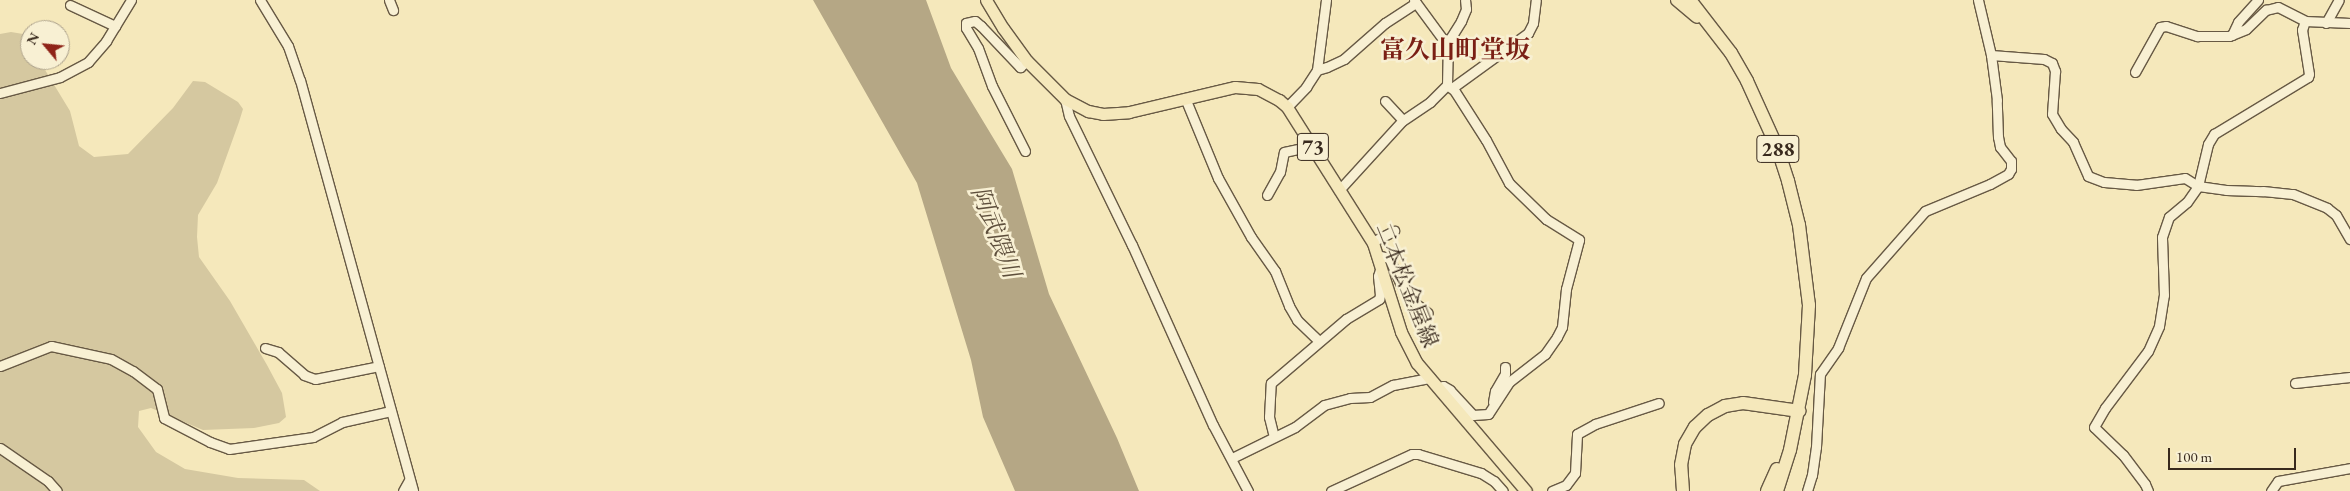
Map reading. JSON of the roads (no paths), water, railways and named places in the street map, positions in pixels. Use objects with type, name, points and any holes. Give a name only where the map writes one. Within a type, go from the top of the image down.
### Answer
[{"type":"highway","points":[[1677,0],[1719,37]]},
{"type":"highway","name":"288","points":[[1692,0],[1748,81],[1777,147],[1794,202],[1806,272],[1809,306],[1808,336],[1796,410],[1777,491]]},
{"type":"highway","points":[[1683,491],[1681,465],[1685,444],[1695,427],[1708,415],[1725,406],[1743,403],[1796,410]]},
{"type":"highway","name":"288","points":[[1767,491],[1781,461],[1796,410]]},
{"type":"main road","name":"二本松金屋線","points":[[986,0],[1027,62],[1065,99],[1088,111],[1111,114],[1244,86],[1268,93],[1288,107],[1372,242],[1401,332],[1417,362],[1526,491]]},
{"type":"street","points":[[0,93],[60,77],[75,70],[97,53],[131,0]]},
{"type":"street","points":[[260,0],[282,34],[296,66],[413,491]]},
{"type":"street","points":[[389,0],[393,10]]},
{"type":"street","points":[[1288,107],[1306,87],[1317,70],[1326,0]]},
{"type":"street","points":[[1438,388],[1443,386],[1450,390],[1471,413],[1477,416],[1488,414],[1509,382],[1545,354],[1562,327],[1566,289],[1578,240],[1546,219],[1509,183],[1486,140],[1450,86],[1448,42],[1466,9],[1465,0]]},
{"type":"street","points":[[1340,188],[1403,120],[1528,33],[1533,23],[1536,0]]},
{"type":"street","points":[[1807,491],[1812,475],[1817,439],[1820,374],[1838,348],[1866,278],[1925,211],[1997,181],[2011,170],[2011,161],[2000,147],[1998,137],[1997,100],[1991,55],[1978,0]]},
{"type":"street","points":[[2232,35],[2238,22],[2258,0]]},
{"type":"street","points":[[2326,22],[2339,0]]},
{"type":"street","points":[[1317,70],[1344,59],[1385,23],[1415,2],[1442,38],[1448,42]]},
{"type":"street","points":[[70,5],[115,26]]},
{"type":"street","points":[[2135,72],[2160,27],[2166,26],[2197,36],[2232,35],[2246,29],[2266,10],[2278,7],[2305,21],[2350,23]]},
{"type":"street","points":[[2148,491],[2145,484],[2123,455],[2094,427],[2105,408],[2148,350],[2159,326],[2164,295],[2164,229],[2168,217],[2187,202],[2198,186],[2208,144],[2214,134],[2308,77],[2302,30],[2305,21]]},
{"type":"street","points":[[1025,151],[992,86],[978,48],[966,28],[966,23],[975,22],[981,26],[1020,66],[1027,62]]},
{"type":"street","points":[[1991,55],[2044,59],[2052,63],[2055,71],[2052,114],[2061,129],[2073,142],[2088,176],[2104,182],[2136,185],[2185,178],[2198,186],[2208,189],[2293,194],[2312,201],[2336,215],[2350,239]]},
{"type":"street","points":[[1185,98],[1215,172],[1251,237],[1274,271],[1297,320],[1319,342]]},
{"type":"street","points":[[1065,99],[1069,116],[1132,245],[1213,425],[1248,491]]},
{"type":"street","points":[[1385,101],[1403,120]]},
{"type":"street","points":[[1267,195],[1280,172],[1284,152],[1312,146]]},
{"type":"street","points":[[1372,242],[1394,231]]},
{"type":"street","points":[[1377,255],[1389,258],[1400,283],[1415,303],[1428,313]]},
{"type":"street","points":[[1274,437],[1269,417],[1271,383],[1346,319],[1379,299],[1378,276],[1381,267]]},
{"type":"street","points":[[0,366],[51,346],[111,359],[133,371],[157,389],[164,418],[210,442],[229,449],[313,437],[342,422],[391,411]]},
{"type":"street","points":[[265,348],[278,352],[304,375],[315,380],[379,366]]},
{"type":"street","points":[[1493,406],[1495,391],[1505,374],[1505,367]]},
{"type":"street","points":[[2295,383],[2350,377]]},
{"type":"street","points":[[1232,458],[1295,427],[1324,405],[1350,398],[1370,397],[1393,385],[1430,378]]},
{"type":"street","points":[[1552,491],[1566,485],[1575,473],[1577,434],[1595,424],[1659,403]]},
{"type":"street","points":[[0,448],[48,481],[57,491]]},
{"type":"street","points":[[1331,491],[1412,454],[1418,454],[1481,473],[1494,481],[1503,491]]},
{"type":"street","points":[[2271,491],[2278,481],[2350,468]]},
{"type":"street","points":[[403,491],[409,480]]},
{"type":"water","name":"阿武隈川","points":[[813,0],[926,0],[951,68],[1012,169],[1049,294],[1117,438],[1139,491],[1015,491],[983,417],[971,360],[917,183]]},
{"type":"district","name":"富久山町堂坂","points":[[1455,49]]}]
